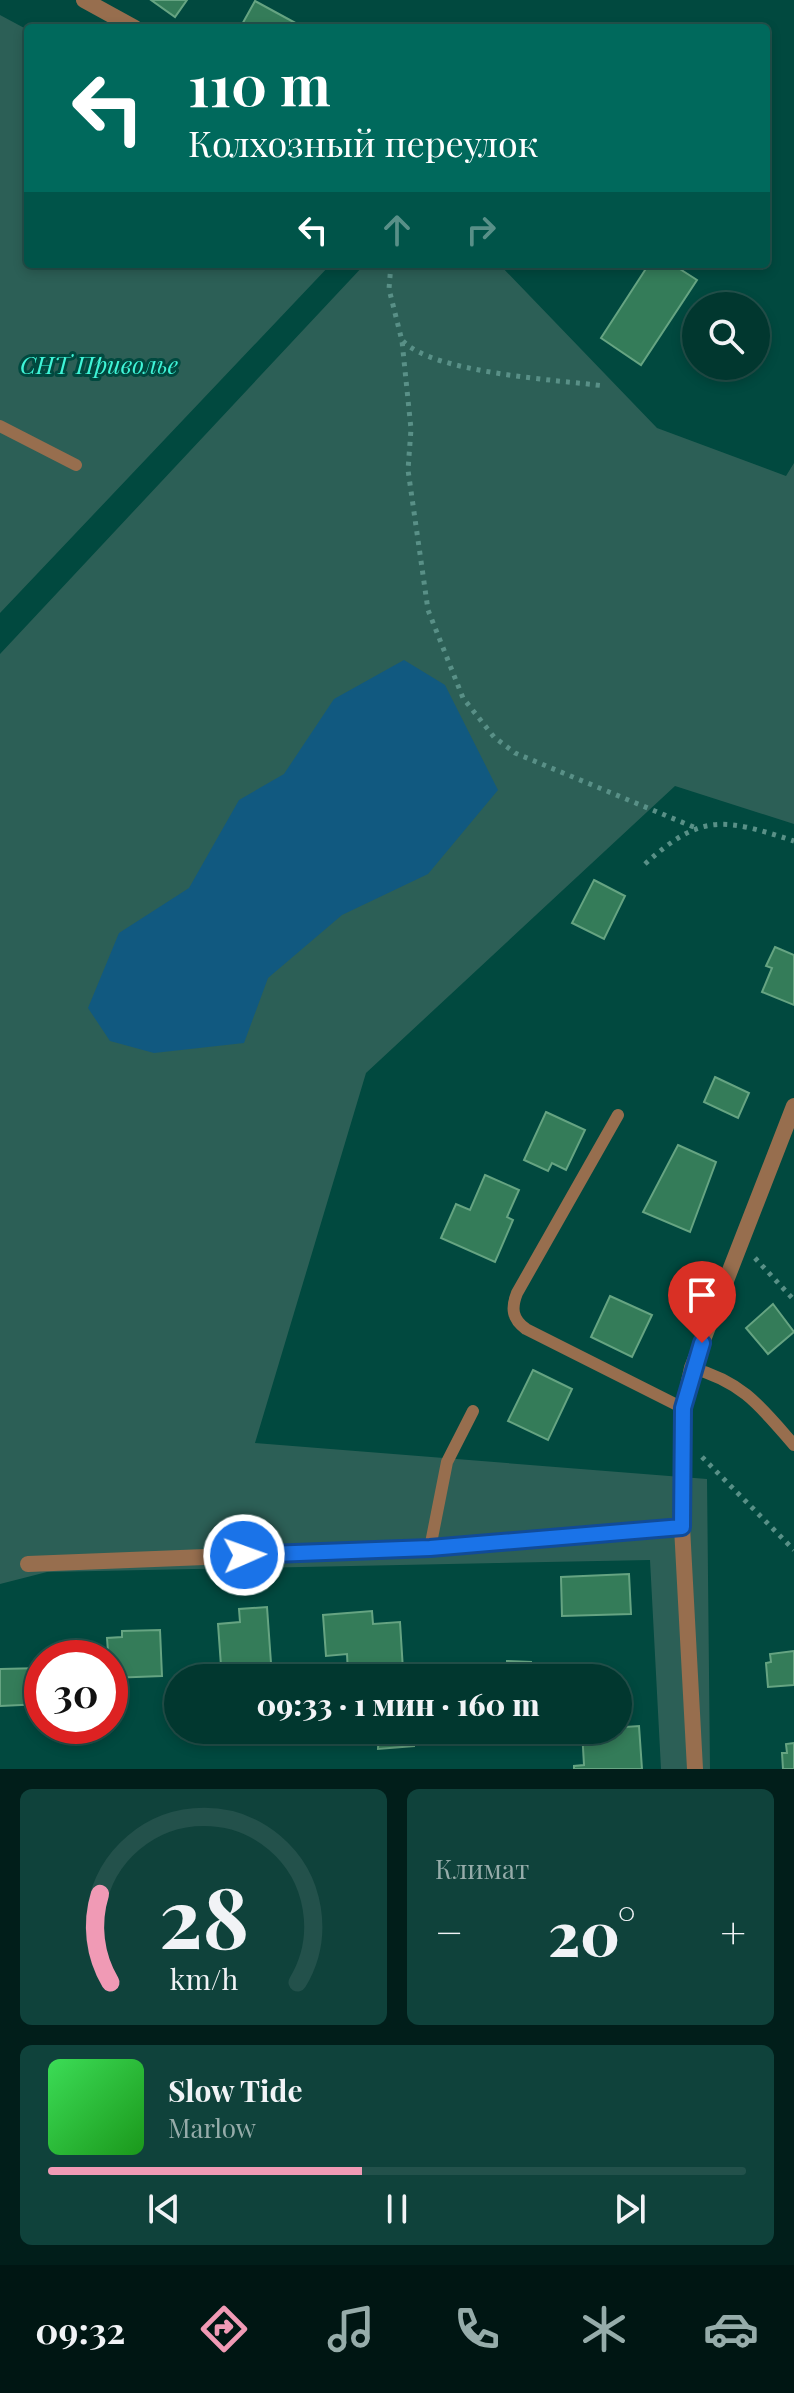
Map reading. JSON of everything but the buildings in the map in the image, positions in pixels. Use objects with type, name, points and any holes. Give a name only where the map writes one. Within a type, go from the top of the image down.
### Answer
[{"type":"street","points":[[84,0],[128,24]]},
{"type":"street","points":[[695,1769],[682,1527],[683,1408],[692,1368],[794,1106]]},
{"type":"street","points":[[28,1564],[430,1548],[682,1527]]},
{"type":"lane","points":[[0,426],[76,465]]},
{"type":"lane","points":[[618,1115],[517,1293],[514,1313],[526,1329],[683,1408]]},
{"type":"lane","points":[[692,1368],[718,1375],[741,1388],[794,1445]]},
{"type":"lane","points":[[430,1548],[447,1462],[473,1411]]},
{"type":"path","points":[[391,268],[389,289],[402,341],[411,429],[408,470],[428,610],[463,698],[494,737],[515,753],[696,828]]},
{"type":"path","points":[[402,341],[419,355],[479,369],[605,386]]},
{"type":"path","points":[[645,864],[679,835],[696,828],[723,824],[794,841]]},
{"type":"path","points":[[741,1242],[794,1300]]},
{"type":"path","points":[[683,1441],[794,1550]]},
{"type":"green space","name":"СНТ Приволье","points":[[0,15],[24,28],[24,268],[327,268],[0,613]]},
{"type":"green space","points":[[361,268],[503,268],[657,428],[786,476],[794,463],[794,824],[675,786],[366,1073],[255,1443],[707,1479],[710,1769],[661,1769],[650,1560],[47,1572],[0,1584],[0,654]]},
{"type":"shaded area","points":[[404,660],[445,685],[498,790],[428,874],[342,915],[268,978],[244,1043],[154,1053],[110,1041],[88,1008],[119,933],[189,888],[239,800],[284,774],[334,699]]},
{"type":"route","points":[[244,1555],[430,1548],[682,1527],[683,1408],[692,1368],[702,1343]]}]
